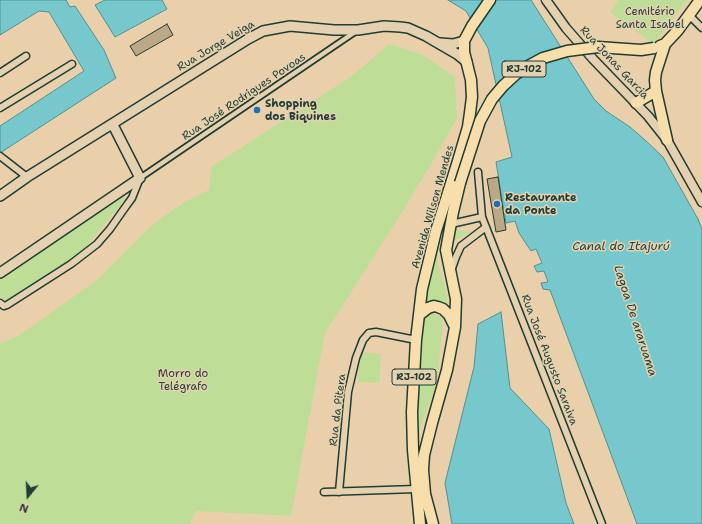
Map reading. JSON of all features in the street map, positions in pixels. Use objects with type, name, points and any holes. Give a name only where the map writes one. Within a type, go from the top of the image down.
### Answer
[{"type":"main road","points":[[439,43],[454,44],[465,40],[472,26],[490,0]]},
{"type":"main road","name":"RJ-102","points":[[665,44],[690,16],[700,0]]},
{"type":"main road","name":"Rua Jorge Veiga","points":[[0,196],[263,31],[290,26],[334,30],[358,30],[384,26],[400,27],[416,32],[439,43],[467,62]]},
{"type":"main road","name":"Avenida Wilson Mendes","points":[[420,524],[416,489],[412,412],[416,340],[422,289],[436,231],[468,127],[472,97],[471,80],[464,52],[465,40]]},
{"type":"main road","points":[[665,44],[656,72],[656,91],[667,140]]},
{"type":"main road","name":"Avenida Wilson Mendes","points":[[433,524],[425,494],[423,470],[424,455],[447,370],[455,327],[456,308],[446,250],[460,183],[480,121],[489,105],[503,86],[525,68],[543,58],[579,49],[598,47],[641,50],[654,48],[665,44]]},
{"type":"main road","points":[[636,103],[656,91]]},
{"type":"main road","points":[[0,273],[140,178],[112,125]]},
{"type":"main road","points":[[436,231],[451,224]]},
{"type":"main road","points":[[419,315],[428,308],[434,306],[438,307],[443,309],[449,315],[455,327]]},
{"type":"street","name":"Rua Jonas Garcia","points":[[546,0],[566,28],[636,103],[667,140],[701,197]]},
{"type":"street","points":[[690,16],[702,28]]},
{"type":"street","name":"Rua José Rodrigues Povoas","points":[[140,178],[358,30]]},
{"type":"street","points":[[0,73],[26,56]]},
{"type":"street","points":[[0,108],[72,64]]},
{"type":"street","points":[[1,157],[27,178]]},
{"type":"street","name":"Rua José Augusto Saraiva","points":[[478,172],[482,217],[602,524]]},
{"type":"street","points":[[0,303],[4,306],[7,305],[71,264],[97,244],[124,210],[134,193],[140,178]]},
{"type":"street","points":[[451,224],[482,217]]},
{"type":"street","points":[[450,274],[461,246],[486,227]]},
{"type":"street","name":"Rua da Pitera","points":[[339,492],[348,392],[356,358],[363,340],[369,334],[376,332],[416,340]]},
{"type":"street","points":[[324,492],[416,489]]},
{"type":"green space","name":"Cemitério Santa Isabel","points":[[618,0],[687,0],[656,41],[652,43],[610,12]]},
{"type":"green space","name":"Morro do Telégrafo","points":[[389,44],[423,55],[455,77],[457,118],[396,222],[325,333],[291,516],[196,511],[190,524],[0,524],[0,344],[18,336],[96,281],[152,225],[183,203],[209,190],[211,167],[352,76]]},
{"type":"green space","points":[[123,197],[125,198],[121,204],[82,252],[5,303],[0,295],[0,278]]},
{"type":"green space","points":[[455,228],[464,231],[473,231],[457,239],[451,244]]},
{"type":"green space","points":[[438,237],[438,263],[446,291],[448,309],[422,305]]},
{"type":"green space","points":[[431,313],[440,316],[443,324],[437,382],[421,426],[415,452],[421,332],[424,320]]},
{"type":"green space","points":[[360,352],[381,354],[379,383],[358,382]]},
{"type":"water","points":[[0,0],[66,0],[70,7],[75,6],[104,50],[116,78],[0,153],[0,126],[84,71],[49,12],[39,11],[0,35]]},
{"type":"water","points":[[105,0],[162,0],[167,9],[115,37],[95,5]]},
{"type":"water","name":"Canal do Itajurú","points":[[448,0],[531,0],[594,99],[606,111],[630,127],[663,157],[698,219],[702,229],[702,524],[637,524],[550,290],[543,289],[541,283],[548,282],[544,271],[537,272],[534,266],[542,263],[536,249],[531,251],[519,233],[515,221],[506,223],[496,162],[512,157],[488,48],[466,11]]},
{"type":"water","points":[[501,312],[510,388],[549,429],[566,503],[574,524],[452,524],[445,483],[474,367],[478,324]]},
{"type":"building","points":[[167,24],[173,35],[136,56],[130,46]]},
{"type":"building","points":[[498,177],[506,230],[496,232],[487,179]]},
{"type":"place","name":"Shopping dos Biquines","points":[[257,110]]},
{"type":"place","name":"Restaurante da Ponte","points":[[497,204]]},
{"type":"water label","name":"Lagoa De araruama","points":[[635,321]]}]
